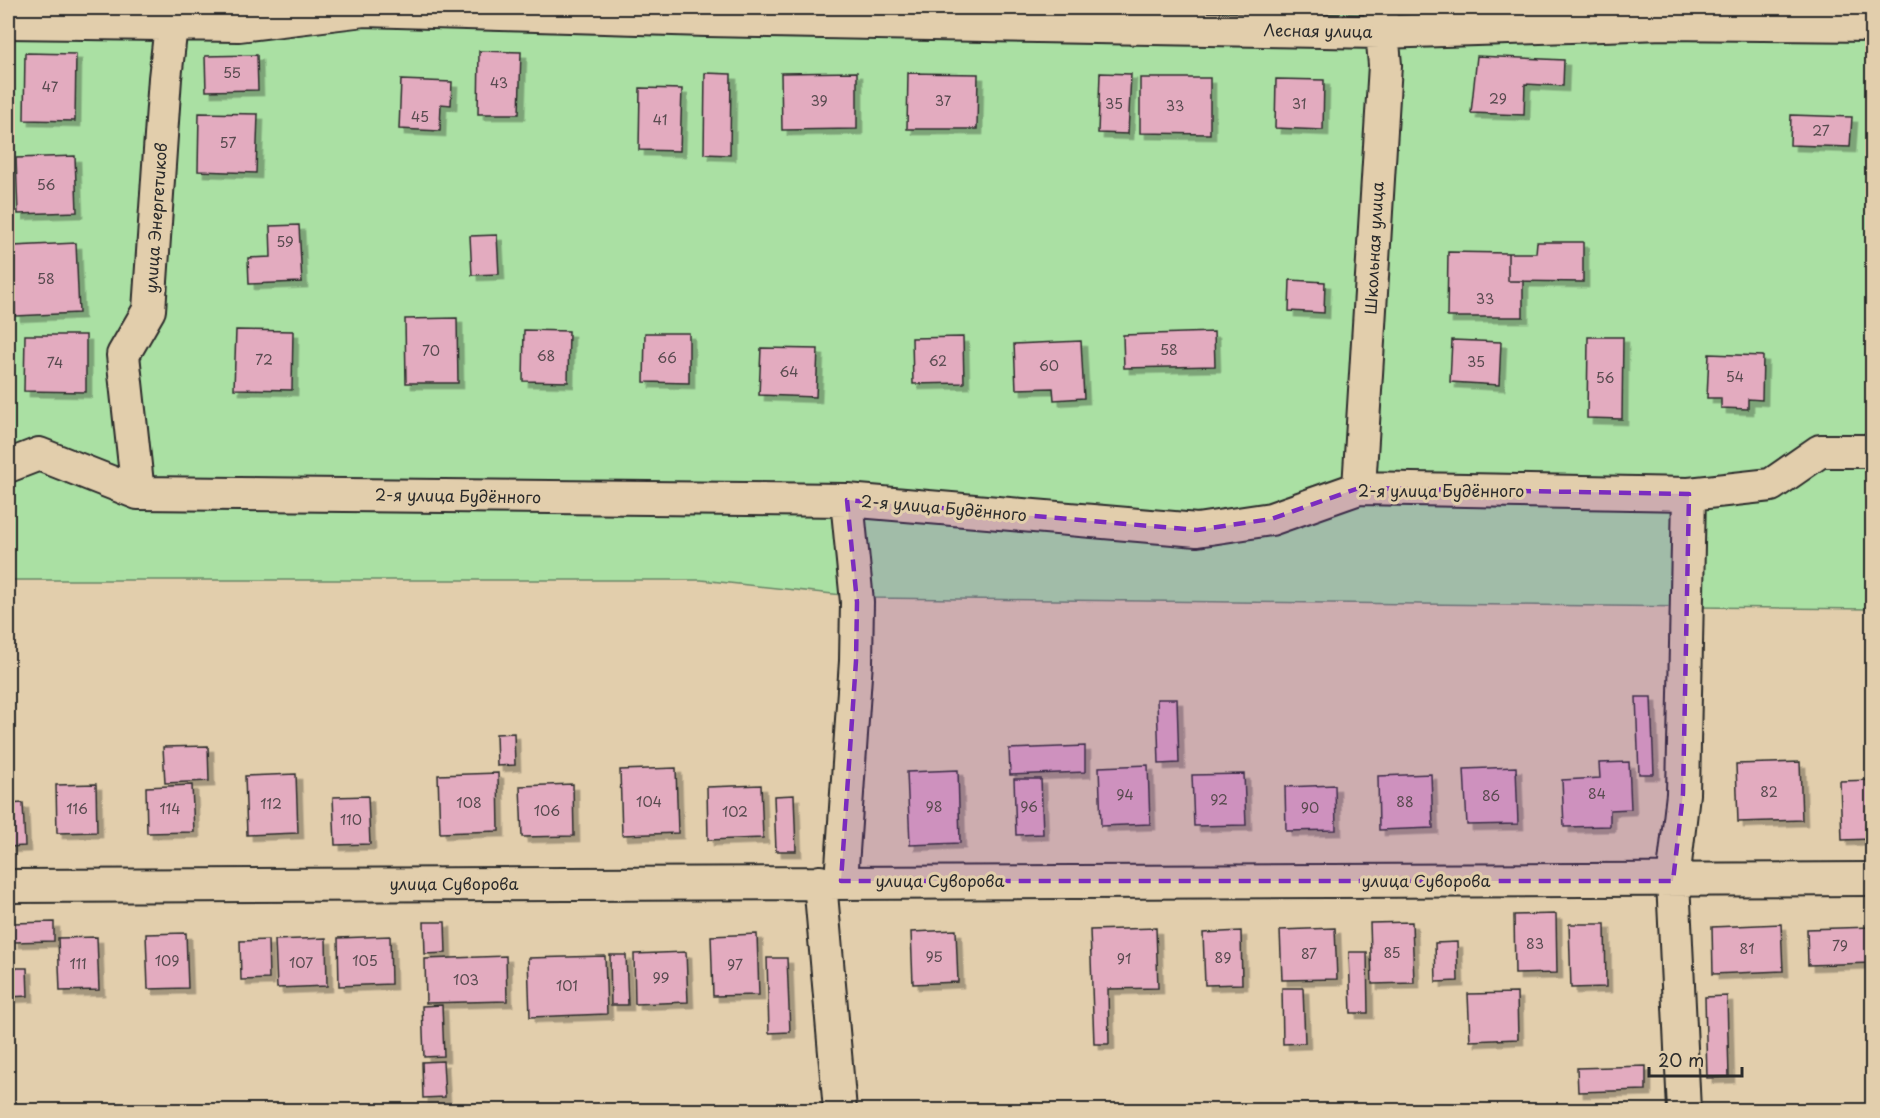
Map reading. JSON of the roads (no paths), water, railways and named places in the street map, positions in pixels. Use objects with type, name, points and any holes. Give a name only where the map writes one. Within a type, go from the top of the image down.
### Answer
[{"type":"street","name":"Лесная улица","points":[[8,22],[172,16],[239,25],[364,10],[719,20],[1380,20],[1872,25]]},
{"type":"street","name":"улица Энергетиков","points":[[138,493],[123,355],[149,310],[165,78],[172,16]]},
{"type":"street","name":"Школьная улица","points":[[1359,488],[1385,65],[1380,20]]},
{"type":"street","name":"2-я улица Будённого","points":[[8,466],[39,454],[138,493],[847,500],[1197,530],[1270,519],[1359,488],[1689,494],[1771,485],[1820,452],[1872,451]]},
{"type":"street","points":[[1684,1110],[1673,881],[1683,794],[1689,494]]},
{"type":"street","points":[[840,1110],[830,882],[856,661],[857,602],[847,500]]},
{"type":"street","name":"улица Суворова","points":[[8,886],[1872,879]]}]
